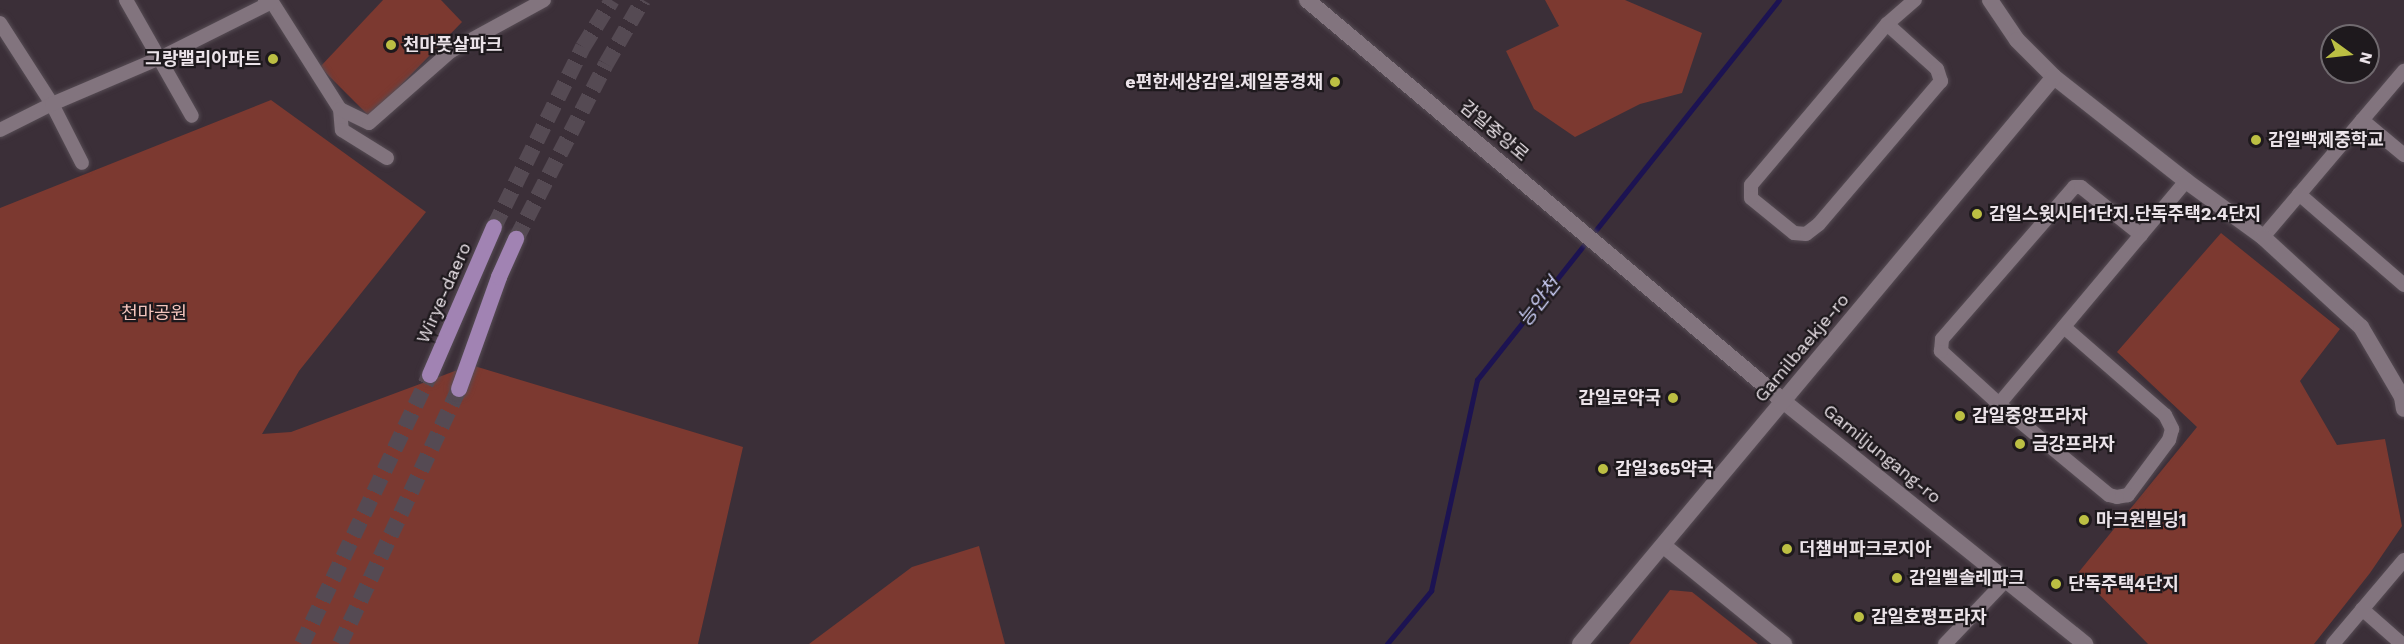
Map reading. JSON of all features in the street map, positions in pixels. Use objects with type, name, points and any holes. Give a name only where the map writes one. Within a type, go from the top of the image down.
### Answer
[{"type":"main road","name":"감일중앙로","points":[[1307,0],[1655,293]]},
{"type":"main road","points":[[1990,0],[2017,40],[2054,77],[2186,181],[2263,237],[2361,327],[2402,396],[2404,409]]},
{"type":"main road","name":"Gamilbaekje-ro","points":[[1580,644],[2054,77]]},
{"type":"main road","name":"Wirye-daero","points":[[430,375],[494,227]]},
{"type":"main road","points":[[459,389],[499,277],[516,239]]},
{"type":"main road","name":"Gamiljungang-ro","points":[[1655,293],[1783,401],[2085,644]]},
{"type":"main road","points":[[1664,546],[1785,644]]},
{"type":"street","points":[[126,0],[192,116]]},
{"type":"street","points":[[340,109],[369,123],[451,51],[543,0]]},
{"type":"street","points":[[1887,24],[1937,69],[1941,81],[1819,224],[1806,234],[1794,233],[1751,198],[1751,185],[1887,24],[1915,0]]},
{"type":"street","points":[[0,130],[52,104],[160,58],[268,1],[340,109],[342,130],[387,158]]},
{"type":"street","points":[[0,23],[52,104],[82,163]]},
{"type":"street","points":[[2263,237],[2404,71]]},
{"type":"street","points":[[2362,120],[2404,155]]},
{"type":"street","points":[[1999,404],[2186,181]]},
{"type":"street","points":[[2064,327],[2165,415],[2172,429],[2169,440],[2128,495],[2117,497],[2109,495],[1999,404],[1941,351],[1942,339],[2074,187],[2081,188],[2141,235]]},
{"type":"street","points":[[2299,194],[2404,285]]},
{"type":"street","points":[[2333,644],[2404,560]]},
{"type":"street","points":[[1944,644],[2007,579]]},
{"type":"street","points":[[2362,609],[2402,644]]},
{"type":"green space","name":"천마풋살파크","points":[[383,0],[441,0],[462,22],[370,117],[320,67]]},
{"type":"green space","points":[[1545,0],[1625,0],[1702,33],[1682,93],[1640,104],[1575,137],[1534,109],[1506,51],[1559,26]]},
{"type":"green space","name":"천마공원","points":[[271,100],[426,212],[299,371],[262,434],[291,432],[471,365],[743,447],[698,644],[0,644],[0,208]]},
{"type":"green space","points":[[2221,233],[2340,329],[2300,381],[2337,445],[2385,439],[2402,526],[2370,573],[2314,644],[2148,644],[2078,573],[2197,427],[2117,352]]},
{"type":"green space","points":[[979,546],[1005,644],[809,644],[912,567]]},
{"type":"green space","points":[[1670,590],[1692,592],[1758,644],[1629,644]]},
{"type":"waterway","name":"능안천","points":[[1592,235],[1779,0]]},
{"type":"waterway","name":"능안천","points":[[1387,644],[1431,591],[1477,380],[1587,241]]},
{"type":"tunnel","points":[[494,227],[583,47],[612,0]]},
{"type":"tunnel","points":[[516,239],[606,64],[643,0]]},
{"type":"tunnel","points":[[302,644],[430,375]]},
{"type":"tunnel","points":[[340,644],[459,389]]},
{"type":"place","name":"천마풋살파크","points":[[391,45]]},
{"type":"place","name":"그랑밸리아파트","points":[[273,59]]},
{"type":"place","name":"e편한세상감일.제일풍경채","points":[[1335,82]]},
{"type":"place","name":"감일백제중학교","points":[[2256,140]]},
{"type":"place","name":"감일스윗시티1단지.단독주택2.4단지","points":[[1977,214]]},
{"type":"place","name":"감일로약국","points":[[1673,398]]},
{"type":"place","name":"감일중앙프라자","points":[[1960,416]]},
{"type":"place","name":"금강프라자","points":[[2020,444]]},
{"type":"place","name":"감일365약국","points":[[1603,469]]},
{"type":"place","name":"마크원빌딩1","points":[[2084,520]]},
{"type":"place","name":"더챔버파크로지아","points":[[1787,549]]},
{"type":"place","name":"감일벨솔레파크","points":[[1897,578]]},
{"type":"place","name":"단독주택4단지","points":[[2056,584]]},
{"type":"place","name":"감일호평프라자","points":[[1859,617]]}]
